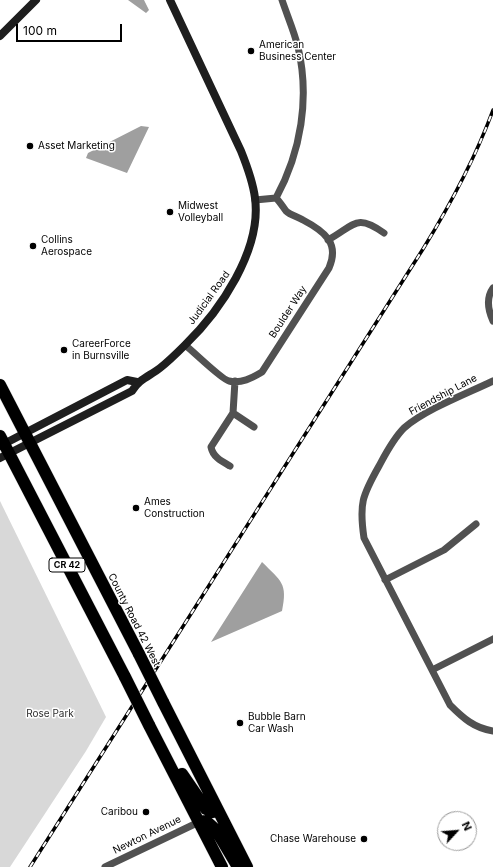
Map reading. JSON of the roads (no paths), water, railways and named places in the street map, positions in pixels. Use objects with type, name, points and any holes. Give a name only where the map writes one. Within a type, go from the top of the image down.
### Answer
[{"type":"highway","name":"County Road 42 West","points":[[0,385],[247,867]]},
{"type":"highway","name":"CR 42","points":[[3,448],[125,677],[222,867]]},
{"type":"highway","points":[[149,725],[201,803],[206,809],[212,812],[218,811]]},
{"type":"highway","points":[[199,822],[206,821],[216,830],[238,867]]},
{"type":"street","points":[[0,36],[36,0]]},
{"type":"street","name":"Judicial Road","points":[[3,448],[28,439],[132,391],[137,382],[160,368],[185,345],[214,310],[236,278],[242,266],[251,240],[255,200],[241,151],[170,0]]},
{"type":"street","points":[[276,198],[288,176],[302,120],[302,78],[298,47],[282,0]]},
{"type":"street","points":[[255,200],[276,198]]},
{"type":"street","points":[[276,198],[287,212],[309,224],[328,240],[358,222],[369,223],[384,233]]},
{"type":"street","name":"Boulder Way","points":[[235,381],[242,381],[262,372],[332,262],[333,248],[328,240]]},
{"type":"street","points":[[493,288],[488,302],[493,321]]},
{"type":"street","points":[[185,345],[228,381],[235,381],[233,413],[212,447],[212,453],[230,466]]},
{"type":"street","name":"Judicial Road","points":[[3,448],[28,439],[127,380],[137,382]]},
{"type":"street","name":"Friendship Lane","points":[[493,380],[419,417],[404,429],[391,445],[366,489],[360,513],[364,538],[450,705],[464,720],[484,729],[493,730]]},
{"type":"street","points":[[233,413],[254,427]]},
{"type":"street","points":[[385,580],[444,550],[476,524]]},
{"type":"street","points":[[432,670],[493,639]]},
{"type":"street","name":"Newton Avenue","points":[[105,867],[199,822]]},
{"type":"railway","points":[[30,867],[423,249],[443,216],[461,181],[493,110]]},
{"type":"place","name":"American Business Center","points":[[251,51]]},
{"type":"place","name":"Asset Marketing","points":[[30,146]]},
{"type":"place","name":"Midwest Volleyball","points":[[170,212]]},
{"type":"place","name":"Collins Aerospace","points":[[33,246]]},
{"type":"place","name":"CareerForce in Burnsville","points":[[64,350]]},
{"type":"place","name":"Ames Construction","points":[[136,508]]},
{"type":"place","name":"Bubble Barn Car Wash","points":[[240,723]]},
{"type":"place","name":"Caribou","points":[[146,812]]},
{"type":"place","name":"Chase Warehouse","points":[[364,839]]},
{"type":"park label","name":"Rose Park","points":[[50,714]]}]
